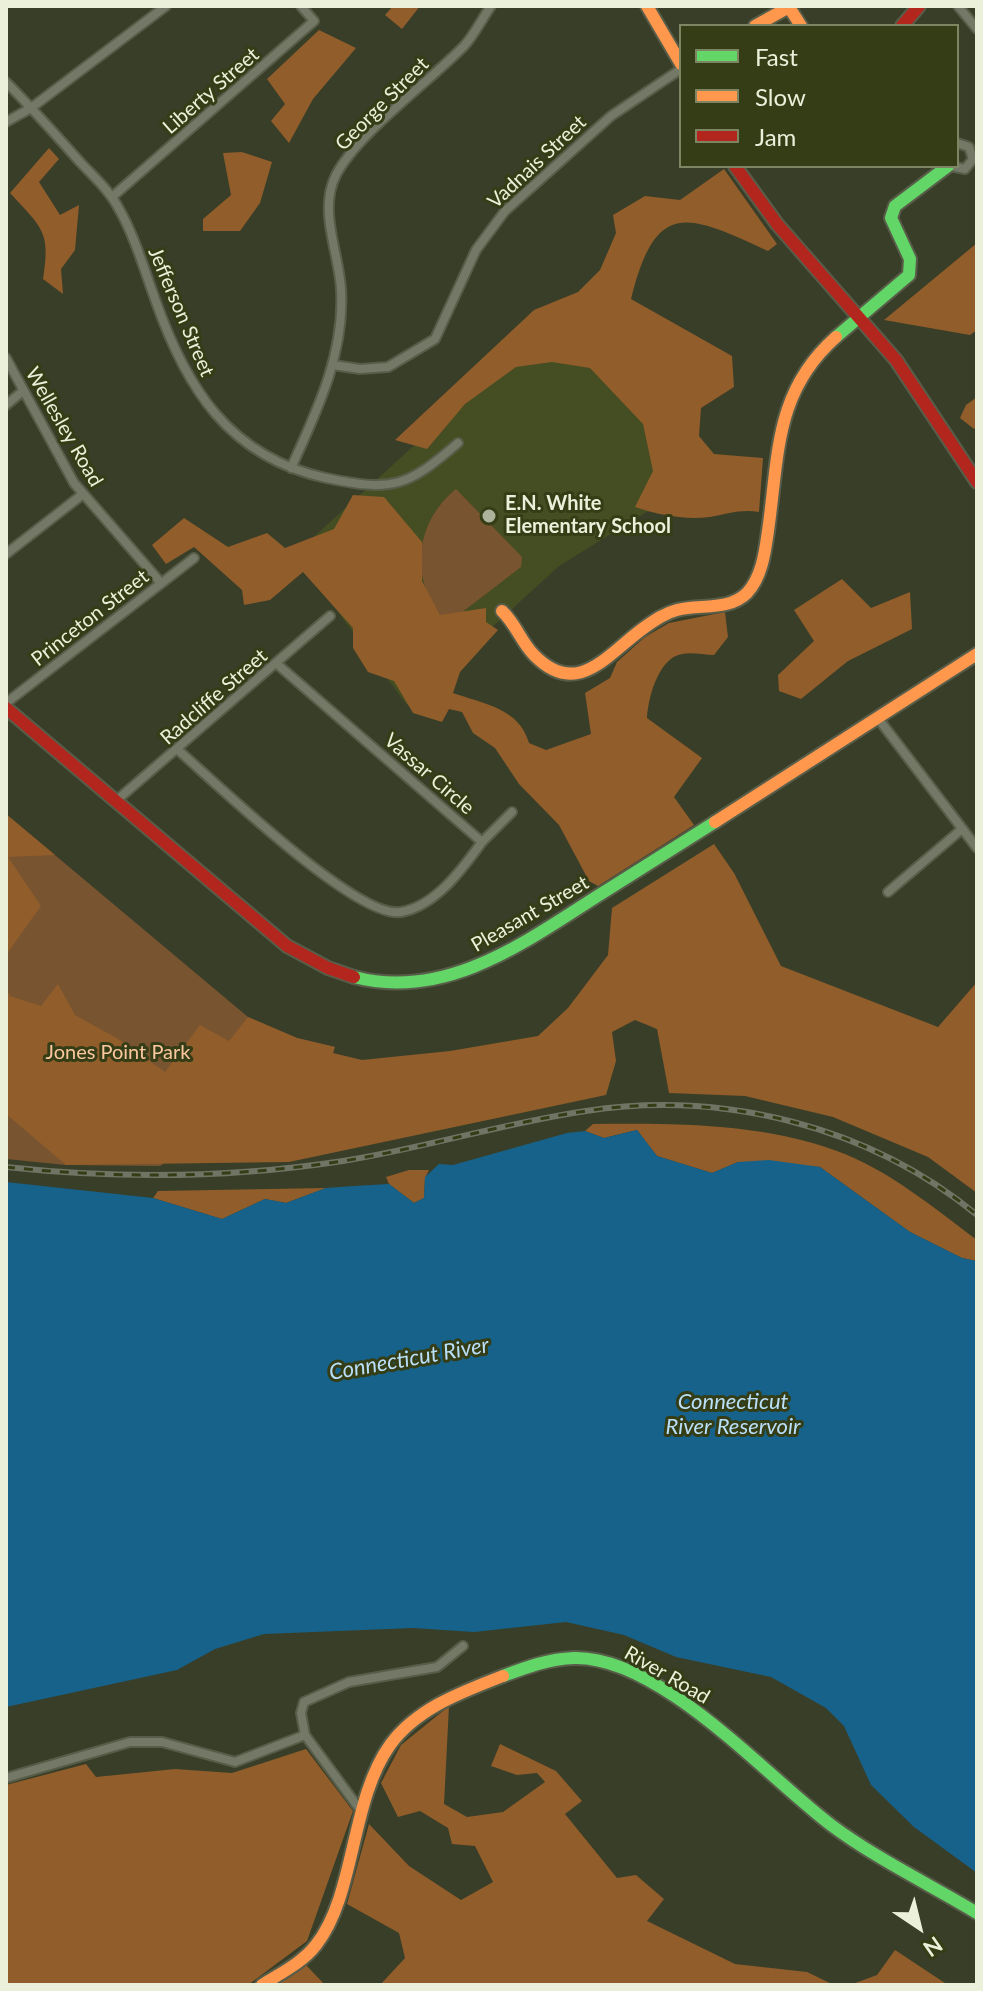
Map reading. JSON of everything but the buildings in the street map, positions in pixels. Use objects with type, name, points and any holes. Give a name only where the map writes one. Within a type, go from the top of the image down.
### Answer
[{"type":"street","points":[[6,122],[31,108],[166,6]]},
{"type":"street","name":"Liberty Street","points":[[112,197],[314,21],[301,6]]},
{"type":"street","name":"George Street","points":[[291,468],[321,404],[333,365],[341,289],[329,209],[335,176],[358,147],[466,44],[491,6]]},
{"type":"street","points":[[647,6],[679,63]]},
{"type":"street","points":[[758,24],[788,6],[800,24]]},
{"type":"street","points":[[904,24],[919,6]]},
{"type":"street","points":[[958,6],[977,29]]},
{"type":"street","name":"Vadnais Street","points":[[333,365],[360,369],[388,367],[435,339],[476,250],[505,211],[611,116],[679,68]]},
{"type":"street","name":"Jefferson Street","points":[[6,82],[112,197],[129,228],[174,348],[197,392],[222,425],[253,449],[291,468],[367,485],[396,485],[413,479],[458,443]]},
{"type":"street","points":[[959,144],[969,147],[973,159],[965,169],[959,168]]},
{"type":"street","points":[[736,168],[777,224],[896,360],[977,482]]},
{"type":"street","points":[[502,611],[512,619],[531,652],[548,669],[570,677],[589,671],[636,632],[671,611],[736,601],[750,591],[762,565],[779,439],[788,403],[806,368],[909,275],[910,259],[891,218],[895,206],[946,168]]},
{"type":"street","name":"Wellesley Road","points":[[6,358],[83,494],[161,583]]},
{"type":"street","points":[[6,405],[23,391]]},
{"type":"street","points":[[6,554],[83,494]]},
{"type":"street","name":"Princeton Street","points":[[6,706],[194,558]]},
{"type":"street","name":"Radcliffe Street","points":[[117,800],[330,616]]},
{"type":"street","name":"Pleasant Street","points":[[6,706],[287,946],[342,974],[389,983],[444,979],[477,968],[558,924],[977,654]]},
{"type":"street","name":"Vassar Circle","points":[[178,750],[352,898],[388,913],[402,912],[434,894],[457,875],[482,842],[277,664]]},
{"type":"street","points":[[877,717],[977,848]]},
{"type":"street","points":[[482,842],[512,812]]},
{"type":"street","points":[[888,892],[962,829]]},
{"type":"street","points":[[361,1811],[305,1735],[301,1713],[304,1702],[349,1682],[437,1667],[463,1646]]},
{"type":"street","name":"River Road","points":[[262,1985],[297,1963],[317,1944],[336,1903],[369,1787],[390,1745],[418,1717],[451,1696],[496,1676],[539,1662],[576,1658],[607,1663],[628,1672],[687,1706],[742,1745],[831,1825],[977,1913]]},
{"type":"street","points":[[6,1778],[130,1742],[162,1742],[235,1762],[305,1735]]},
{"type":"shaded area","name":"E.N. White Elementary School","points":[[565,308],[703,477],[559,566],[407,705],[295,554]]},
{"type":"green space","points":[[393,6],[420,6],[402,29],[385,15]]},
{"type":"green space","points":[[319,30],[356,48],[313,99],[289,143],[271,121],[285,104],[267,79]]},
{"type":"green space","points":[[49,148],[59,159],[39,182],[60,215],[79,205],[75,250],[61,269],[63,294],[43,279],[46,250],[42,231],[10,193]]},
{"type":"green space","points":[[242,152],[272,162],[260,203],[240,231],[203,231],[203,219],[231,195],[223,153]]},
{"type":"green space","points":[[724,169],[777,244],[768,251],[716,228],[678,223],[664,230],[651,244],[631,299],[732,356],[734,387],[701,408],[699,436],[714,454],[763,458],[759,512],[740,511],[690,518],[635,507],[653,471],[643,424],[590,368],[552,362],[516,367],[465,404],[427,449],[395,440],[534,310],[578,292],[600,270],[616,233],[613,215],[645,196],[680,200]]},
{"type":"green space","points":[[977,243],[977,330],[970,335],[884,320]]},
{"type":"green space","points":[[977,397],[977,427],[974,429],[960,418],[966,405]]},
{"type":"green space","points":[[456,489],[522,557],[521,567],[461,613],[441,616],[424,584],[422,550],[432,517]]},
{"type":"green space","points":[[353,495],[384,497],[422,542],[422,581],[440,615],[486,608],[486,622],[498,630],[460,672],[453,693],[488,704],[509,715],[524,731],[529,743],[546,750],[591,734],[585,693],[610,678],[617,662],[645,637],[669,623],[725,612],[728,637],[714,655],[686,653],[674,657],[656,680],[648,710],[647,718],[702,758],[674,797],[694,825],[598,886],[589,881],[559,825],[519,784],[495,748],[473,733],[462,712],[449,709],[442,722],[413,713],[394,681],[368,672],[353,648],[353,628],[303,572],[270,600],[244,605],[242,590],[194,547],[166,564],[152,545],[184,518],[228,547],[267,533],[285,548],[334,529]]},
{"type":"green space","points":[[842,579],[871,608],[910,592],[912,629],[848,661],[801,699],[779,691],[778,675],[814,641],[794,610]]},
{"type":"green space","name":"Jones Point Park","points":[[6,814],[248,1017],[297,1038],[335,1047],[160,1166],[66,1165],[6,1159]]},
{"type":"green space","points":[[6,814],[55,855],[8,857],[41,906],[6,955]]},
{"type":"green space","points":[[714,844],[734,873],[781,966],[938,1027],[977,982],[977,1193],[928,1157],[833,1117],[745,1096],[669,1093],[657,1029],[635,1020],[612,1032],[616,1061],[606,1095],[289,1162],[66,1165],[6,1114],[6,988],[10,996],[41,1006],[58,984],[75,1015],[120,1040],[165,1072],[200,1025],[229,1041],[248,1017],[297,1038],[335,1047],[333,1053],[362,1060],[450,1051],[538,1036],[568,1008],[608,955],[612,908]]},
{"type":"green space","points":[[593,1124],[686,1125],[748,1130],[837,1151],[893,1179],[977,1240],[977,1261],[962,1258],[910,1232],[820,1167],[738,1162],[712,1173],[657,1156],[637,1130],[604,1138],[585,1131]]},
{"type":"green space","points":[[409,1170],[429,1170],[425,1178],[424,1198],[414,1203],[389,1184],[386,1177]]},
{"type":"green space","points":[[326,1188],[286,1203],[265,1199],[222,1219],[153,1198],[158,1191]]},
{"type":"green space","points":[[449,1706],[444,1804],[467,1817],[503,1812],[545,1782],[537,1773],[517,1775],[491,1766],[500,1744],[556,1771],[582,1801],[565,1814],[617,1878],[636,1875],[664,1899],[647,1921],[735,1964],[807,1972],[834,1985],[380,1985],[405,1958],[399,1933],[347,1904],[369,1824],[409,1866],[461,1900],[493,1882],[475,1846],[452,1844],[448,1828],[420,1811],[398,1817],[381,1783],[401,1745]]},
{"type":"green space","points":[[306,1749],[353,1811],[307,1941],[248,1985],[6,1985],[6,1785],[86,1764],[96,1777],[175,1769],[232,1773]]},
{"type":"green space","points":[[895,1950],[948,1985],[850,1985],[877,1975]]},
{"type":"green space","points":[[306,1965],[325,1985],[276,1985]]},
{"type":"water","name":"Connecticut River Reservoir","points":[[637,1130],[657,1156],[712,1173],[738,1162],[769,1160],[820,1167],[910,1232],[962,1258],[977,1261],[977,1873],[914,1827],[871,1785],[844,1726],[826,1708],[771,1677],[676,1657],[624,1635],[566,1622],[474,1632],[413,1628],[264,1634],[215,1649],[177,1670],[6,1707],[6,1182],[153,1198],[222,1219],[265,1199],[286,1203],[326,1188],[389,1184],[414,1203],[424,1198],[425,1177],[439,1164],[453,1165],[567,1133],[585,1131],[604,1138]]},
{"type":"railway","points":[[6,1167],[133,1175],[259,1171],[374,1156],[586,1111],[638,1106],[690,1106],[741,1111],[842,1137],[890,1158],[935,1184],[977,1215]]},
{"type":"traffic: fast","points":[[836,337],[909,275],[910,259],[891,218],[895,206],[945,168]]},
{"type":"traffic: fast","points":[[354,977],[388,982],[420,981],[482,963],[541,932],[715,822]]},
{"type":"traffic: fast","points":[[503,1676],[546,1662],[574,1658],[607,1663],[641,1676],[710,1722],[848,1837],[977,1913]]},
{"type":"traffic: slow","points":[[647,6],[679,61]]},
{"type":"traffic: slow","points":[[759,24],[789,7],[800,24]]},
{"type":"traffic: slow","points":[[502,611],[534,655],[550,668],[579,673],[592,668],[664,615],[740,599],[756,580],[764,556],[778,451],[790,403],[816,358],[836,337]]},
{"type":"traffic: slow","points":[[715,822],[977,654]]},
{"type":"traffic: slow","points":[[262,1985],[304,1957],[329,1924],[339,1900],[367,1793],[390,1745],[427,1711],[456,1695],[503,1676]]},
{"type":"traffic: jam","points":[[904,24],[919,6]]},
{"type":"traffic: jam","points":[[736,168],[777,224],[896,360],[977,482]]},
{"type":"traffic: jam","points":[[6,708],[287,946],[328,968],[354,977]]},
{"type":"place","name":"E.N. White Elementary School","points":[[489,516]]},
{"type":"water label","name":"Connecticut River","points":[[409,1359]]}]
